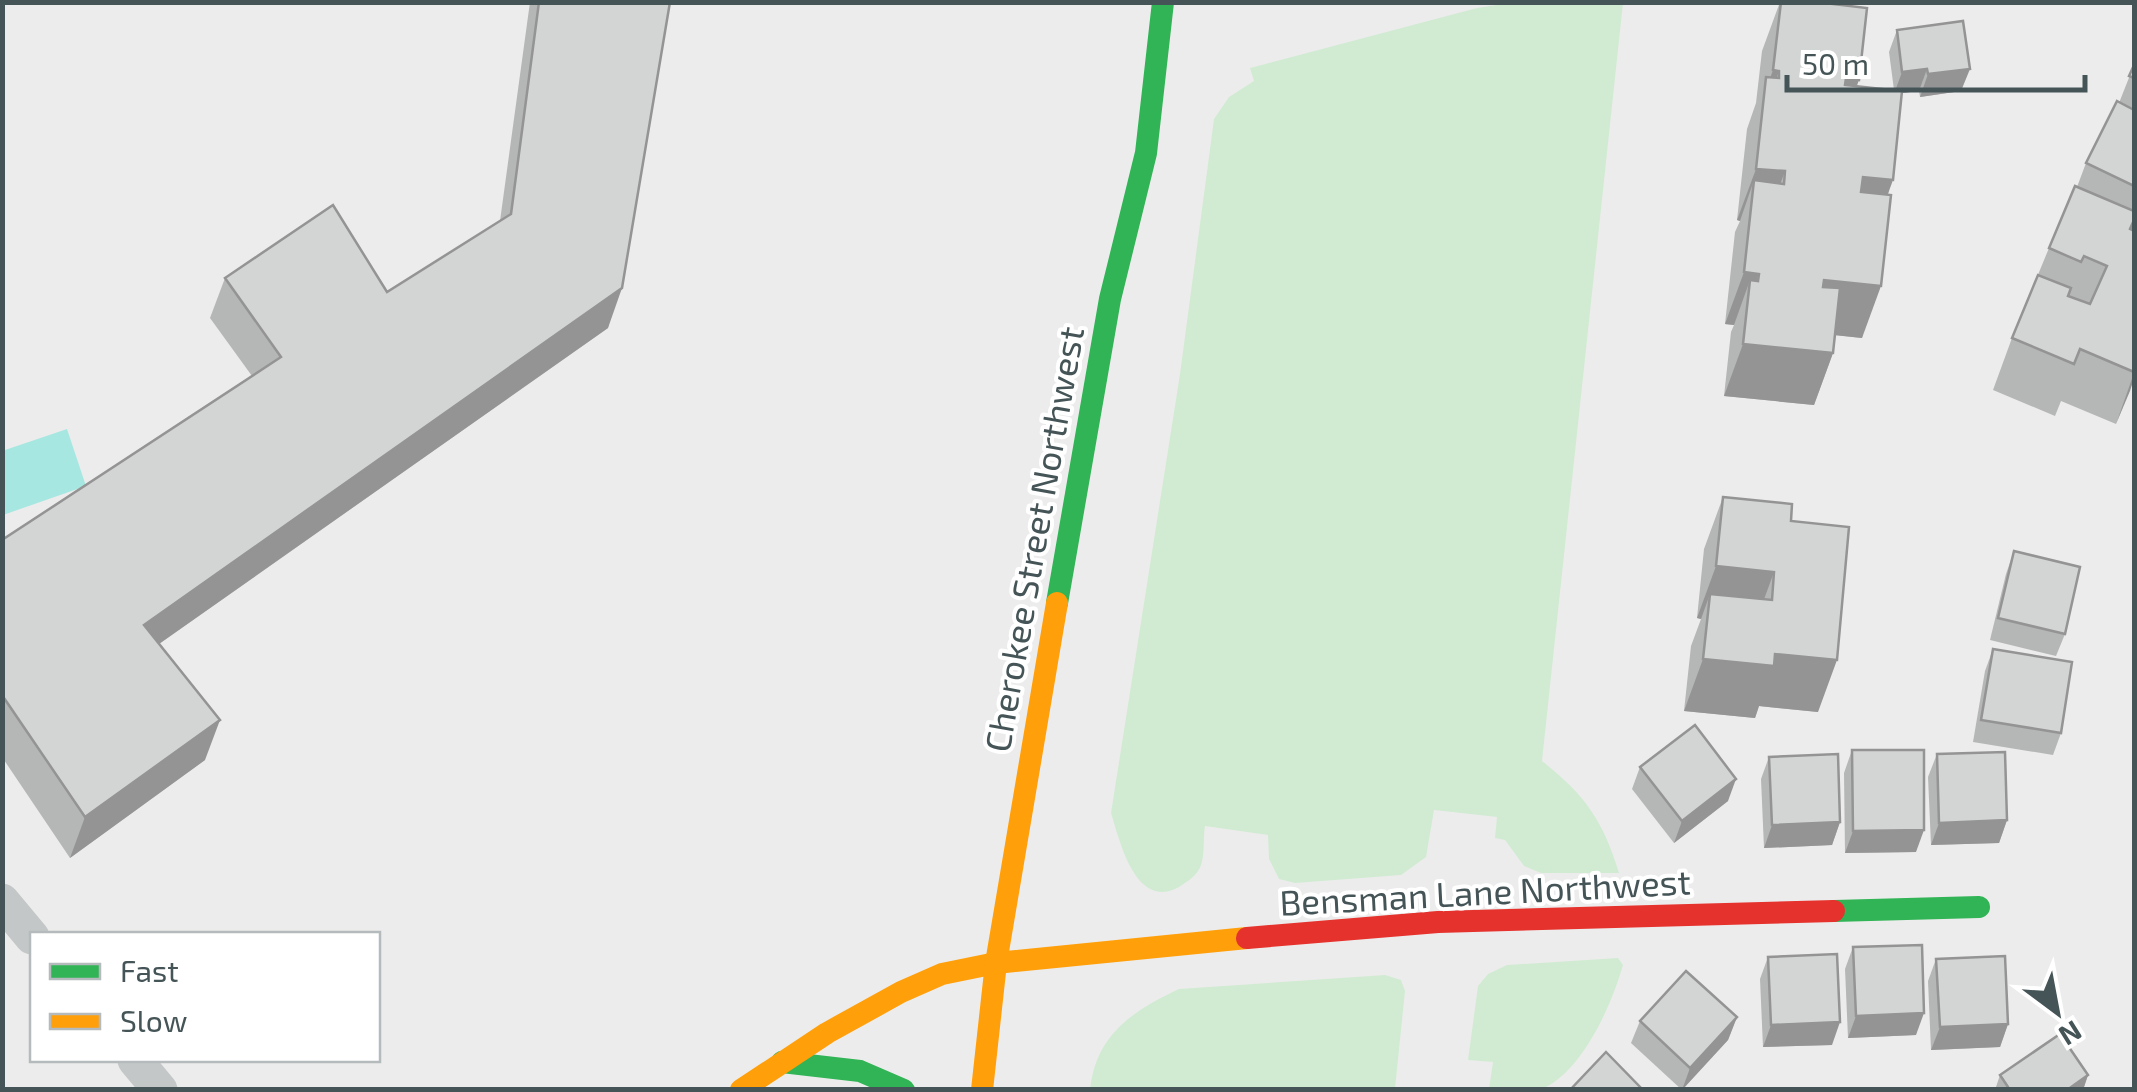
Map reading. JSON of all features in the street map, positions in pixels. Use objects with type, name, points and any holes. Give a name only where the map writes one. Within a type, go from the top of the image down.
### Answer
[{"type":"street","name":"Cherokee Street Northwest","points":[[982,1090],[996,963],[1110,299],[1146,153],[1163,2]]},
{"type":"street","points":[[2,901],[30,934]]},
{"type":"street","name":"Bensman Lane Northwest","points":[[741,1090],[901,992],[942,974],[996,963],[1122,948],[1438,922],[1979,906]]},
{"type":"street","points":[[138,1062],[160,1090]]},
{"type":"street","points":[[782,1062],[853,1068],[877,1074],[904,1090]]},
{"type":"green space","points":[[1509,3],[1623,3],[1542,761],[1591,810],[1619,873],[1541,873],[1524,866],[1505,840],[1495,838],[1497,817],[1434,810],[1426,857],[1401,875],[1295,883],[1279,879],[1269,859],[1268,835],[1205,826],[1200,869],[1179,887],[1164,892],[1152,890],[1132,870],[1111,813],[1180,374],[1214,119],[1229,97],[1254,81],[1250,68]]},
{"type":"green space","points":[[1618,958],[1623,965],[1612,998],[1571,1067],[1544,1088],[1489,1089],[1493,1062],[1468,1060],[1478,986],[1488,974],[1507,965]]},
{"type":"green space","points":[[1385,975],[1401,980],[1405,991],[1395,1089],[1090,1089],[1108,1039],[1146,1006],[1179,989]]},
{"type":"water","points":[[67,429],[86,486],[3,515],[2,451]]},
{"type":"building","points":[[539,2],[670,2],[622,288],[144,625],[220,720],[85,817],[2,695],[2,540],[281,357],[225,278],[333,205],[387,292],[511,214]]},
{"type":"building","points":[[1781,2],[1867,8],[1859,80],[1846,78],[1845,85],[1902,91],[1893,180],[1863,177],[1861,192],[1891,195],[1881,286],[1824,280],[1823,287],[1840,288],[1833,353],[1743,344],[1750,280],[1758,281],[1759,274],[1744,272],[1754,180],[1784,184],[1785,171],[1756,169],[1766,77],[1779,78],[1779,71],[1773,70]]},
{"type":"building","points":[[1963,21],[1970,69],[1928,74],[1927,69],[1902,72],[1897,30]]},
{"type":"building","points":[[2117,101],[2134,110],[2134,186],[2086,163]]},
{"type":"building","points":[[2075,186],[2134,211],[2130,229],[2134,231],[2134,372],[2080,349],[2074,364],[2012,338],[2038,275],[2071,288],[2068,296],[2090,304],[2107,266],[2084,256],[2081,262],[2049,248]]},
{"type":"building","points":[[1723,497],[1792,504],[1791,521],[1849,527],[1837,660],[1775,654],[1774,666],[1703,659],[1710,594],[1772,600],[1774,572],[1716,566]]},
{"type":"building","points":[[2014,551],[2080,567],[2065,634],[1998,618]]},
{"type":"building","points":[[1993,649],[2072,662],[2061,733],[1981,720]]},
{"type":"building","points":[[1695,725],[1736,779],[1682,821],[1640,767]]},
{"type":"building","points":[[1852,750],[1924,750],[1924,830],[1853,831]]},
{"type":"building","points":[[2005,752],[2007,820],[1939,823],[1937,754]]},
{"type":"building","points":[[1838,754],[1840,822],[1772,825],[1769,757]]},
{"type":"building","points":[[1922,945],[1924,1013],[1856,1016],[1853,947]]},
{"type":"building","points":[[1837,954],[1840,1022],[1771,1025],[1768,957]]},
{"type":"building","points":[[2005,956],[2008,1024],[1940,1027],[1936,959]]},
{"type":"building","points":[[1686,971],[1737,1017],[1690,1068],[1640,1021]]},
{"type":"building","points":[[2060,1034],[2088,1075],[2067,1090],[2010,1090],[2000,1075]]},
{"type":"building","points":[[1606,1052],[1643,1090],[1570,1090]]},
{"type":"traffic: fast","points":[[1057,603],[1110,299],[1146,153],[1163,2]]},
{"type":"traffic: fast","points":[[1834,911],[1979,907]]},
{"type":"traffic: fast","points":[[782,1062],[860,1071],[904,1090]]},
{"type":"traffic: slow","points":[[982,1090],[996,963],[1057,603]]},
{"type":"traffic: slow","points":[[741,1090],[827,1033],[942,974],[996,963],[1247,938]]},
{"type":"traffic: jam","points":[[1247,938],[1438,922],[1834,911]]}]
